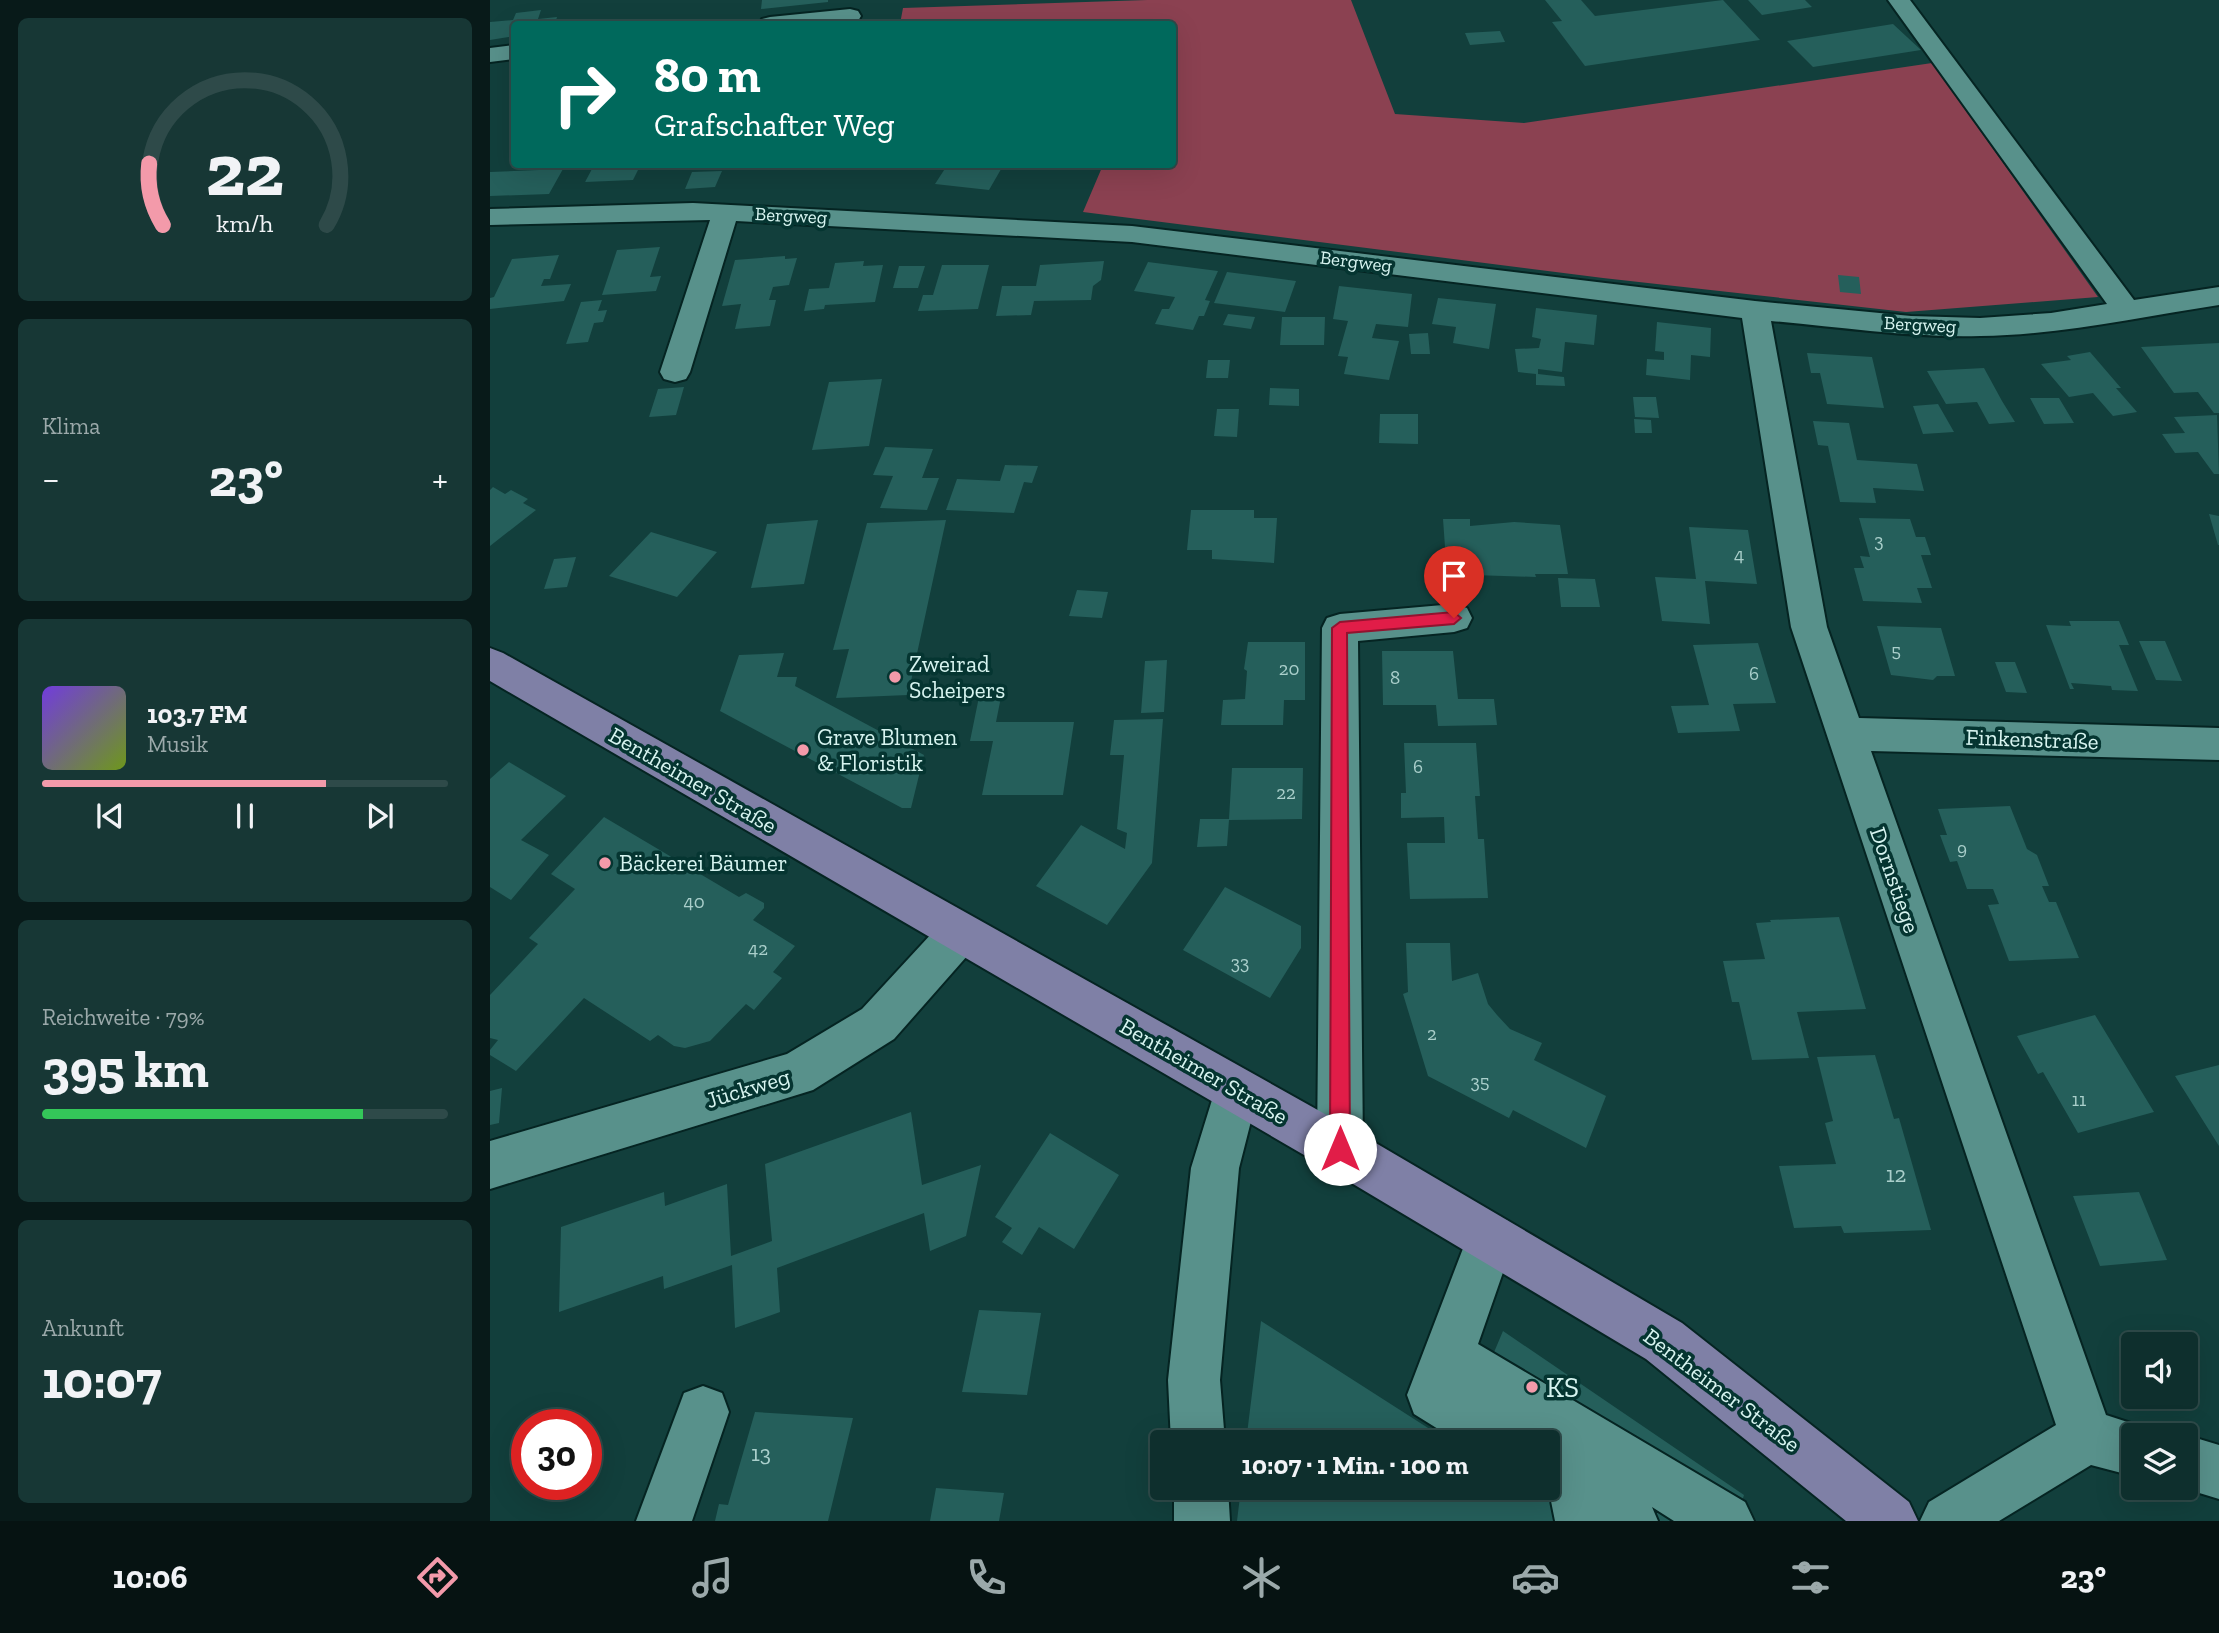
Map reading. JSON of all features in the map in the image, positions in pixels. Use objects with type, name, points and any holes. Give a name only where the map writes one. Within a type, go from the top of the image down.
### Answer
[{"type":"main road","name":"Bentheimer Straße","points":[[490,663],[1340,1149],[1664,1341],[1890,1521]]},
{"type":"street","points":[[1899,0],[2126,310]]},
{"type":"street","points":[[800,21],[850,16]]},
{"type":"street","points":[[490,55],[511,52]]},
{"type":"street","points":[[675,372],[726,212]]},
{"type":"street","name":"Bergweg","points":[[490,217],[726,212],[1132,234],[1755,310],[1911,325],[1980,327],[2051,322],[2219,296]]},
{"type":"street","name":"Dornstiege","points":[[1755,310],[1809,628],[1844,734],[2110,1443]]},
{"type":"street","points":[[1340,1149],[1340,628],[1454,618]]},
{"type":"street","name":"Finkenstraße","points":[[1844,734],[2219,744]]},
{"type":"street","name":"Jückweg","points":[[490,1165],[797,1074],[878,1024],[960,933]]},
{"type":"street","points":[[1197,1430],[1194,1380],[1215,1168],[1236,1090]]},
{"type":"street","points":[[1488,1430],[1433,1395],[1491,1238]]},
{"type":"street","points":[[1448,1355],[1726,1521]]},
{"type":"street","points":[[664,1521],[703,1412]]},
{"type":"street","points":[[1948,1521],[2110,1443]]},
{"type":"street","points":[[2198,1466],[2219,1472]]},
{"type":"street","points":[[1568,1491],[1630,1521]]},
{"type":"shaded area","points":[[1147,0],[1351,0],[1395,114],[1524,123],[1932,63],[2098,297],[1906,312],[1603,278],[1083,212],[1102,168],[1176,168],[1176,21],[901,21],[903,8]]},
{"type":"building","points":[[762,0],[828,0],[828,2],[761,9]]},
{"type":"building","points":[[1545,0],[1581,0],[1595,16],[1723,0],[1760,40],[1585,66],[1552,22],[1562,21]]},
{"type":"building","points":[[1748,0],[1805,0],[1812,7],[1762,15]]},
{"type":"building","points":[[541,10],[538,19],[557,17],[556,21],[511,21],[511,36],[490,40],[490,22],[513,20],[516,13]]},
{"type":"building","points":[[1893,24],[1921,50],[1813,67],[1787,41]]},
{"type":"building","points":[[1500,31],[1505,42],[1470,45],[1465,33]]},
{"type":"building","points":[[578,168],[639,168],[633,180],[585,182],[592,169],[577,170]]},
{"type":"building","points":[[945,168],[1002,168],[989,190],[935,184]]},
{"type":"building","points":[[563,169],[549,194],[490,196],[490,172]]},
{"type":"building","points":[[722,171],[715,187],[685,189],[692,172]]},
{"type":"building","points":[[660,247],[650,277],[661,276],[656,291],[602,295],[617,250]]},
{"type":"building","points":[[559,255],[550,279],[544,279],[541,286],[571,284],[564,301],[490,309],[490,298],[494,297],[512,259]]},
{"type":"building","points":[[785,256],[785,259],[797,258],[789,285],[773,287],[769,300],[776,300],[770,326],[735,329],[741,304],[722,306],[735,260]]},
{"type":"building","points":[[864,261],[863,266],[883,265],[875,302],[825,305],[824,309],[804,311],[809,289],[829,288],[835,263]]},
{"type":"building","points":[[1104,261],[1101,280],[1093,286],[1091,300],[1034,301],[1031,315],[996,316],[1002,286],[1036,286],[1040,265]]},
{"type":"building","points":[[1148,262],[1218,271],[1205,300],[1210,301],[1204,316],[1199,316],[1193,330],[1155,324],[1162,309],[1169,309],[1175,297],[1134,291]]},
{"type":"building","points":[[942,265],[989,265],[978,309],[918,311],[923,295],[933,295]]},
{"type":"building","points":[[899,266],[925,266],[918,288],[893,288]]},
{"type":"building","points":[[1227,272],[1296,281],[1285,312],[1214,303]]},
{"type":"building","points":[[1838,275],[1859,277],[1861,294],[1840,292]]},
{"type":"building","points":[[1339,286],[1412,294],[1408,327],[1376,324],[1372,338],[1399,341],[1389,380],[1344,374],[1348,357],[1338,356],[1348,321],[1333,319]]},
{"type":"building","points":[[1438,298],[1496,304],[1489,349],[1453,343],[1456,327],[1432,324]]},
{"type":"building","points":[[602,300],[598,311],[607,310],[603,322],[594,323],[588,342],[566,344],[581,302]]},
{"type":"building","points":[[1536,308],[1597,315],[1594,345],[1565,342],[1562,372],[1538,369],[1538,374],[1564,377],[1565,386],[1536,385],[1536,374],[1518,372],[1515,349],[1539,348],[1541,339],[1532,337]]},
{"type":"building","points":[[1228,314],[1255,317],[1251,329],[1223,325]]},
{"type":"building","points":[[1282,317],[1325,317],[1324,345],[1280,345]]},
{"type":"building","points":[[1657,322],[1711,328],[1710,357],[1691,355],[1690,380],[1646,375],[1647,359],[1664,360],[1664,352],[1655,351]]},
{"type":"building","points":[[1428,333],[1430,354],[1411,354],[1409,334]]},
{"type":"building","points":[[2219,343],[2219,413],[2214,413],[2198,392],[2174,393],[2141,347]]},
{"type":"building","points":[[2090,352],[2121,388],[2116,388],[2137,412],[2113,416],[2093,393],[2069,397],[2041,364],[2071,360],[2067,356]]},
{"type":"building","points":[[1807,353],[1872,357],[1884,408],[1827,404],[1820,373],[1811,373]]},
{"type":"building","points":[[1208,360],[1230,360],[1228,378],[1206,378]]},
{"type":"building","points":[[1984,368],[2015,422],[1989,424],[1977,402],[1946,404],[1927,371]]},
{"type":"building","points":[[882,379],[869,446],[812,450],[829,382]]},
{"type":"building","points":[[684,387],[676,415],[649,417],[658,389]]},
{"type":"building","points":[[1270,388],[1299,389],[1299,406],[1269,405]]},
{"type":"building","points":[[1633,397],[1656,397],[1659,418],[1635,417]]},
{"type":"building","points":[[2030,398],[2059,398],[2074,423],[2044,424]]},
{"type":"building","points":[[1938,404],[1954,432],[1923,434],[1913,406]]},
{"type":"building","points":[[1217,409],[1239,409],[1237,437],[1214,436]]},
{"type":"building","points":[[1380,414],[1418,414],[1418,444],[1379,443]]},
{"type":"building","points":[[2217,415],[2219,474],[2214,474],[2198,452],[2175,453],[2162,434],[2185,433],[2174,417]]},
{"type":"building","points":[[1634,419],[1651,420],[1652,433],[1635,433]]},
{"type":"building","points":[[1813,421],[1849,423],[1857,460],[1917,464],[1924,491],[1873,488],[1876,503],[1840,502],[1828,446],[1818,445]]},
{"type":"building","points":[[885,447],[933,449],[922,478],[939,478],[927,510],[880,508],[893,476],[873,475]]},
{"type":"building","points":[[1005,465],[1038,466],[1032,483],[1024,482],[1014,513],[946,510],[957,479],[1000,481]]},
{"type":"building","points":[[493,487],[505,494],[511,490],[528,499],[523,503],[536,510],[490,546],[490,490]]},
{"type":"building","points":[[1191,510],[1254,510],[1254,518],[1277,518],[1274,563],[1212,559],[1212,550],[1187,550]]},
{"type":"building","points":[[2209,514],[2219,516],[2219,545],[2218,545]]},
{"type":"building","points":[[1859,518],[1910,519],[1916,537],[1925,537],[1931,555],[1921,555],[1932,588],[1917,588],[1922,603],[1863,601],[1854,568],[1864,568],[1860,556],[1870,557]]},
{"type":"building","points":[[1443,519],[1470,519],[1470,526],[1514,522],[1560,525],[1568,574],[1535,574],[1536,577],[1473,575],[1472,561],[1446,561]]},
{"type":"building","points":[[818,520],[804,584],[751,588],[767,524]]},
{"type":"building","points":[[946,520],[908,695],[836,698],[849,649],[833,650],[867,523]]},
{"type":"building","points":[[1689,527],[1748,530],[1757,584],[1705,581],[1710,624],[1662,621],[1655,577],[1696,579]]},
{"type":"building","points":[[651,532],[717,552],[677,597],[609,576]]},
{"type":"building","points":[[576,557],[567,587],[544,589],[554,559]]},
{"type":"building","points":[[1558,578],[1595,579],[1600,607],[1561,607]]},
{"type":"building","points":[[1077,590],[1108,592],[1102,618],[1069,616]]},
{"type":"building","points":[[2069,621],[2119,621],[2129,645],[2119,645],[2138,691],[2071,683],[2074,689],[2070,689],[2046,625],[2071,626]]},
{"type":"building","points":[[1877,626],[1941,628],[1955,676],[1937,676],[1933,680],[1891,675]]},
{"type":"building","points":[[2139,641],[2165,641],[2182,681],[2156,680]]},
{"type":"building","points":[[1248,642],[1305,642],[1305,700],[1284,700],[1283,725],[1221,725],[1223,700],[1245,699],[1247,671],[1244,669]]},
{"type":"building","points":[[1758,643],[1776,703],[1733,704],[1740,731],[1678,733],[1671,706],[1709,705],[1693,645]]},
{"type":"building","points":[[1382,651],[1453,651],[1458,699],[1494,699],[1497,725],[1438,726],[1436,705],[1383,705]]},
{"type":"building","points":[[784,653],[777,677],[797,677],[795,686],[924,755],[911,808],[902,808],[720,711],[739,655]]},
{"type":"building","points":[[1167,660],[1164,712],[1141,713],[1145,661]]},
{"type":"building","points":[[1995,662],[2015,662],[2027,693],[2006,692]]},
{"type":"building","points":[[980,692],[1002,692],[996,722],[1074,722],[1063,795],[982,795],[993,741],[970,741]]},
{"type":"building","points":[[1163,719],[1152,863],[1107,925],[1036,886],[1081,825],[1125,849],[1127,833],[1117,829],[1124,755],[1110,755],[1114,720]]},
{"type":"building","points":[[1404,743],[1476,743],[1480,796],[1475,796],[1478,839],[1484,839],[1488,898],[1410,899],[1407,843],[1445,843],[1444,817],[1401,818],[1401,793],[1406,793]]},
{"type":"building","points":[[509,762],[566,796],[521,840],[549,855],[511,900],[490,887],[490,779]]},
{"type":"building","points":[[1232,768],[1303,768],[1302,819],[1229,820],[1227,846],[1197,847],[1200,819],[1229,819]]},
{"type":"building","points":[[2010,806],[2027,849],[2037,855],[2049,886],[2042,886],[2049,902],[2056,902],[2079,958],[2009,961],[1988,905],[1999,904],[1993,889],[1967,889],[1957,861],[1950,862],[1940,835],[1947,835],[1938,809]]},
{"type":"building","points":[[604,817],[739,897],[746,893],[764,903],[764,908],[753,920],[795,946],[773,972],[782,978],[754,1010],[746,1004],[710,1041],[685,1048],[674,1046],[658,1035],[650,1041],[584,998],[516,1071],[490,1055],[490,1050],[498,1040],[490,1038],[490,995],[538,944],[529,938],[575,889],[551,874]]},
{"type":"building","points":[[1225,887],[1301,926],[1301,948],[1270,998],[1183,950]]},
{"type":"building","points":[[1839,917],[1866,1009],[1797,1012],[1809,1058],[1752,1060],[1739,1002],[1732,1002],[1723,961],[1765,959],[1756,923]]},
{"type":"building","points":[[1406,943],[1450,943],[1452,981],[1478,973],[1488,1004],[1497,1015],[1510,1029],[1542,1043],[1534,1060],[1606,1096],[1586,1148],[1513,1110],[1509,1118],[1428,1076],[1403,994],[1408,992]]},
{"type":"building","points":[[2095,1015],[2154,1112],[2078,1133],[2043,1072],[2038,1074],[2017,1036]]},
{"type":"building","points":[[1875,1055],[1894,1119],[1899,1118],[1931,1230],[1844,1233],[1841,1226],[1794,1228],[1779,1166],[1836,1164],[1825,1123],[1833,1121],[1817,1057]]},
{"type":"building","points":[[2219,1065],[2219,1146],[2175,1076]]},
{"type":"building","points":[[502,1088],[499,1123],[490,1125],[490,1091]]},
{"type":"building","points":[[911,1112],[922,1185],[981,1165],[966,1236],[930,1251],[924,1213],[777,1268],[780,1312],[735,1328],[732,1265],[664,1289],[663,1276],[559,1312],[561,1227],[664,1192],[665,1206],[727,1184],[731,1256],[772,1241],[765,1164]]},
{"type":"building","points":[[1050,1133],[1119,1175],[1074,1249],[1039,1227],[1022,1255],[1002,1242],[1012,1228],[995,1217]]},
{"type":"building","points":[[2139,1192],[2167,1260],[2100,1266],[2073,1196]]},
{"type":"building","points":[[979,1310],[1041,1313],[1027,1395],[962,1392]]},
{"type":"building","points":[[1261,1321],[1431,1430],[1247,1430]]},
{"type":"building","name":"KS","points":[[1503,1331],[1744,1495],[1736,1521],[1237,1521],[1240,1500],[1560,1500],[1560,1430],[1461,1430]]},
{"type":"building","points":[[755,1412],[853,1418],[828,1521],[715,1521],[719,1504],[728,1505]]},
{"type":"building","points":[[936,1488],[1004,1493],[999,1521],[930,1521]]},
{"type":"place","name":"Zweirad Scheipers","points":[[895,677]]},
{"type":"place","name":"Grave Blumen & Floristik","points":[[803,750]]},
{"type":"place","name":"Bäckerei Bäumer","points":[[605,863]]},
{"type":"place","name":"KS","points":[[1532,1387]]},
{"type":"route","points":[[1340,1149],[1340,628],[1454,618]]}]
